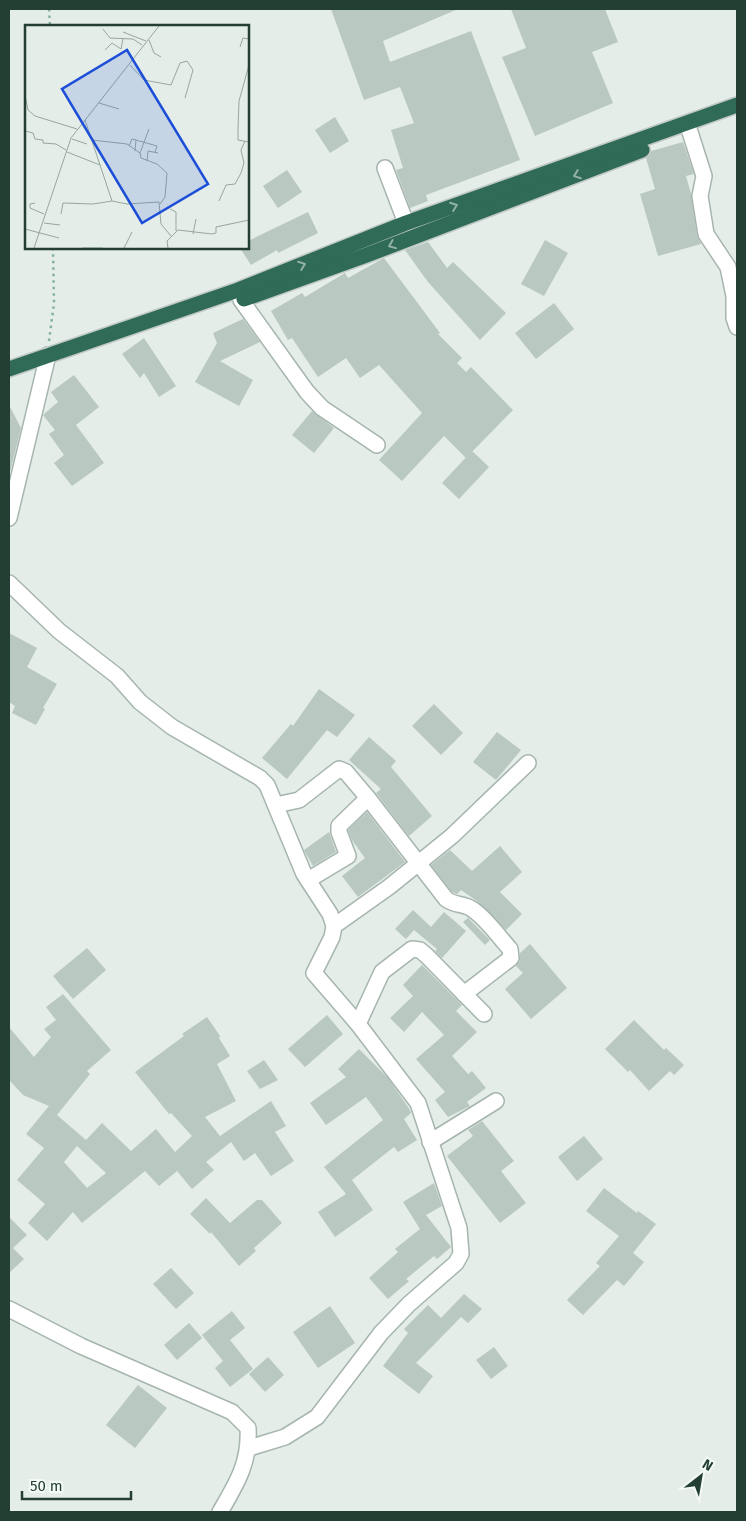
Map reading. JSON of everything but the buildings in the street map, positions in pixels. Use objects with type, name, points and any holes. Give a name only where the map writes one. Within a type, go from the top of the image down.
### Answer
[{"type":"highway","points":[[9,369],[47,360],[241,300],[364,256],[689,128],[737,105]]},
{"type":"highway","points":[[9,379],[47,360],[238,290],[406,223],[689,128],[737,116]]},
{"type":"street","points":[[689,128],[704,176],[700,196],[706,234],[728,267],[734,296],[734,318],[737,327]]},
{"type":"street","points":[[385,168],[406,223]]},
{"type":"street","points":[[241,300],[307,392],[322,408],[377,445]]},
{"type":"street","points":[[9,518],[47,360]]},
{"type":"street","points":[[9,584],[59,631],[116,676],[140,702],[172,727],[260,778],[267,785],[308,880],[330,914],[334,926],[332,937],[314,973],[358,1024],[418,1103],[459,1228],[461,1254],[456,1263],[408,1304],[381,1333],[317,1416],[285,1437],[249,1448]]},
{"type":"street","points":[[334,926],[389,887],[452,836],[528,763]]},
{"type":"street","points":[[276,806],[299,800],[339,769],[346,772],[446,899],[456,906],[473,909],[512,952],[511,958],[464,994]]},
{"type":"street","points":[[308,880],[348,856],[339,832],[339,826],[368,798]]},
{"type":"street","points":[[358,1024],[382,972],[412,949],[420,950],[427,956],[484,1014]]},
{"type":"street","points":[[430,1142],[496,1101]]},
{"type":"street","points":[[9,1309],[81,1346],[232,1412],[248,1428],[249,1448],[239,1480],[220,1512]]},
{"type":"path","points":[[49,9],[50,25]]},
{"type":"path","points":[[47,360],[54,303],[53,249]]}]
